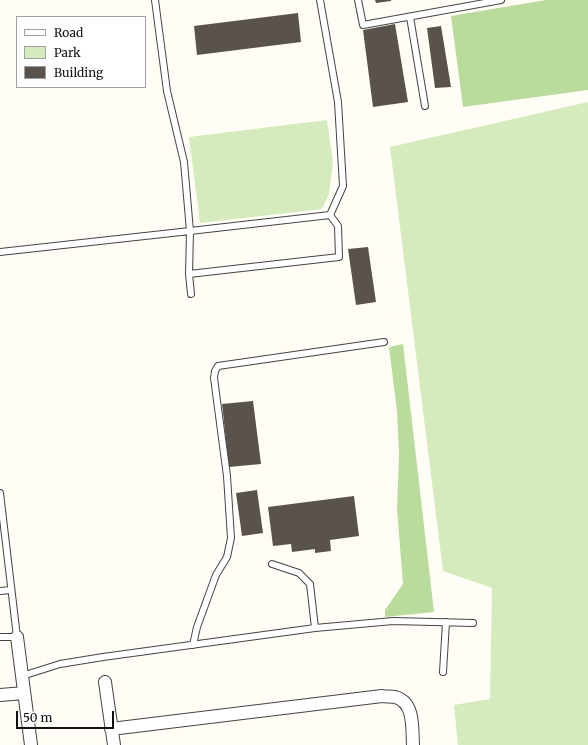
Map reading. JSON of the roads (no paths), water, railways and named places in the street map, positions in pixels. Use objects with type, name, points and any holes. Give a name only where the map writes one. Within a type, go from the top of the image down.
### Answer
[{"type":"street","points":[[17,637],[31,745]]},
{"type":"street","points":[[105,682],[114,745]]},
{"type":"street","points":[[0,695],[24,693]]},
{"type":"street","points":[[111,729],[382,696],[396,697],[405,702],[410,709],[413,745]]},
{"type":"lane","points":[[155,0],[167,91],[184,162],[190,231],[189,274],[191,294]]},
{"type":"lane","points":[[320,0],[338,102],[343,186],[330,215]]},
{"type":"lane","points":[[358,0],[363,25],[501,0]]},
{"type":"lane","points":[[410,16],[425,106]]},
{"type":"lane","points":[[0,252],[330,215]]},
{"type":"lane","points":[[189,274],[339,257],[338,226],[330,215]]},
{"type":"lane","points":[[193,645],[197,627],[216,575],[227,557],[231,538],[227,476],[214,378],[215,371],[218,366],[384,342]]},
{"type":"lane","points":[[0,493],[10,590],[17,637],[0,638]]},
{"type":"lane","points":[[272,564],[299,573],[310,584],[315,628]]},
{"type":"lane","points":[[0,591],[10,590]]},
{"type":"lane","points":[[22,676],[60,664],[315,628],[393,620],[473,624]]},
{"type":"lane","points":[[442,672],[446,622]]}]
